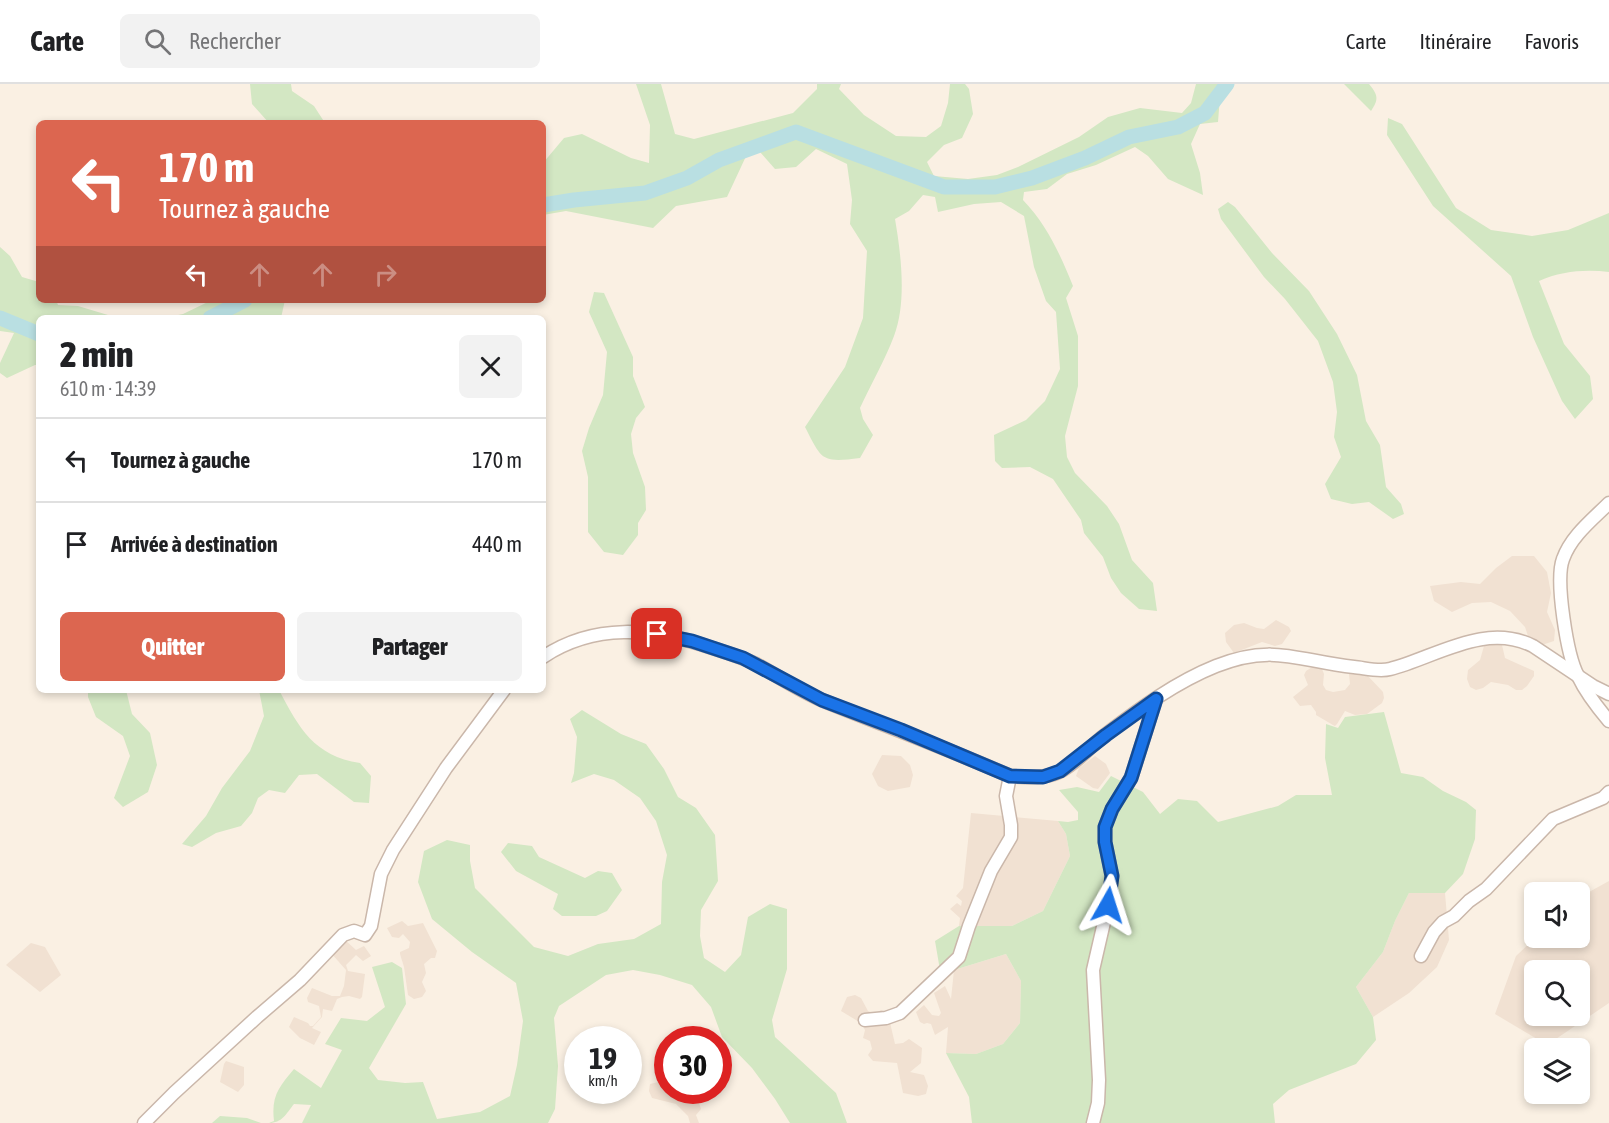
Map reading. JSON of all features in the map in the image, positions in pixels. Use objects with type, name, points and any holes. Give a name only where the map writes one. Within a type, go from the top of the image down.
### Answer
[{"type":"street","points":[[1609,502],[1574,538],[1563,557],[1560,568],[1560,595],[1576,674],[1593,703],[1609,721]]},
{"type":"street","points":[[546,655],[574,640],[597,633],[646,632],[692,641],[743,658],[822,700],[1010,776],[1043,777],[1060,771],[1156,699],[1187,680],[1244,656],[1274,653],[1342,666],[1387,670],[1465,643],[1502,637],[1523,641],[1609,694]]},
{"type":"street","points":[[144,1123],[174,1093],[300,980],[343,935],[354,931],[365,935],[368,933],[378,885],[393,850],[446,768],[502,693]]},
{"type":"street","points":[[1093,1123],[1098,1103],[1099,1080],[1093,970],[1108,905],[1112,876],[1105,842],[1105,827],[1112,809],[1131,778],[1156,699]]},
{"type":"street","points":[[865,1020],[886,1018],[900,1013],[959,957],[992,871],[1011,837],[1006,796],[1010,776]]},
{"type":"street","points":[[1421,956],[1434,932],[1443,922],[1454,916],[1486,889],[1553,819],[1603,798],[1609,792]]},
{"type":"shaded area","points":[[1512,556],[1534,556],[1547,572],[1551,593],[1547,612],[1555,630],[1554,641],[1542,645],[1528,636],[1525,627],[1510,611],[1491,602],[1472,603],[1452,612],[1434,601],[1430,586],[1461,582],[1480,584]]},
{"type":"shaded area","points":[[1276,620],[1289,627],[1291,631],[1282,644],[1275,646],[1262,642],[1234,653],[1226,642],[1225,633],[1234,625],[1244,623],[1264,629]]},
{"type":"shaded area","points":[[1489,643],[1502,645],[1505,658],[1534,671],[1534,676],[1522,690],[1491,682],[1476,690],[1470,687],[1467,679],[1468,670],[1480,660],[1484,646]]},
{"type":"shaded area","points":[[1314,666],[1322,669],[1323,685],[1326,690],[1333,692],[1345,690],[1350,684],[1349,674],[1356,671],[1366,674],[1383,692],[1382,703],[1367,714],[1355,715],[1345,711],[1337,724],[1333,725],[1316,715],[1311,705],[1300,706],[1293,697],[1308,685],[1304,675]]},
{"type":"shaded area","points":[[882,755],[901,756],[910,765],[913,775],[910,787],[888,791],[878,786],[872,774]]},
{"type":"shaded area","points":[[1095,756],[1106,764],[1110,773],[1098,789],[1076,776],[1079,768]]},
{"type":"shaded area","points":[[971,813],[1058,821],[1066,834],[1070,856],[1043,911],[1012,926],[959,926],[960,918],[950,909],[957,903],[961,906],[962,901],[956,896],[963,888]]},
{"type":"shaded area","points":[[1609,881],[1609,1003],[1590,1016],[1590,960],[1524,960],[1524,1026],[1575,1026],[1557,1038],[1535,1038],[1495,1014],[1516,956],[1524,948],[1590,948],[1590,891]]},
{"type":"shaded area","points":[[1409,893],[1445,893],[1449,940],[1437,967],[1409,993],[1373,1017],[1356,987],[1383,952]]},
{"type":"shaded area","points":[[402,921],[408,926],[423,923],[437,951],[435,958],[431,958],[424,964],[426,973],[422,982],[426,991],[422,997],[414,999],[408,995],[400,954],[409,948],[410,942],[403,934],[399,938],[392,937],[387,928]]},
{"type":"shaded area","points":[[345,940],[356,950],[364,946],[371,956],[363,961],[356,955],[346,965],[348,971],[365,974],[362,997],[360,999],[342,997],[337,999],[332,1011],[323,1009],[322,1017],[312,1028],[321,1032],[314,1045],[300,1038],[289,1027],[294,1017],[313,1026],[321,1017],[319,1006],[308,1002],[307,998],[312,988],[332,996],[340,996],[346,970],[331,953]]},
{"type":"shaded area","points":[[31,943],[45,947],[61,975],[40,992],[6,965]]},
{"type":"shaded area","points":[[1006,954],[1021,981],[1020,1023],[1003,1044],[976,1054],[946,1053],[948,1027],[935,1035],[931,1024],[920,1022],[916,1012],[924,1005],[932,1015],[939,1016],[941,1013],[934,993],[945,986],[951,999],[954,970]]},
{"type":"shaded area","points":[[855,995],[861,998],[868,1011],[875,1014],[881,1010],[888,1014],[895,1044],[909,1039],[922,1048],[921,1063],[910,1072],[924,1075],[928,1086],[926,1094],[918,1096],[903,1093],[897,1063],[873,1061],[868,1055],[872,1049],[870,1041],[863,1038],[865,1030],[861,1023],[841,1011],[847,997]]},
{"type":"shaded area","points":[[226,1061],[244,1067],[244,1085],[238,1092],[220,1082]]},
{"type":"shaded area","points":[[654,1083],[654,1098],[649,1091],[650,1084]]},
{"type":"shaded area","points":[[676,1104],[699,1104],[701,1109],[696,1115],[699,1123],[690,1123],[688,1116]]},
{"type":"green space","points":[[250,84],[291,84],[292,91],[314,106],[323,120],[266,120],[252,104]]},
{"type":"green space","points":[[636,84],[661,84],[675,134],[694,139],[793,113],[817,89],[817,84],[841,84],[839,89],[864,115],[896,136],[926,137],[941,126],[948,103],[950,84],[965,84],[969,89],[973,114],[962,138],[944,145],[927,162],[934,176],[968,179],[997,175],[1018,167],[1079,137],[1108,117],[1140,108],[1182,113],[1191,103],[1196,84],[1221,84],[1218,122],[1200,124],[1191,144],[1200,173],[1203,195],[1168,179],[1148,156],[1135,147],[1096,165],[1067,174],[1047,189],[1024,192],[1023,200],[1039,219],[1052,240],[1073,286],[1066,298],[1078,336],[1078,386],[1065,436],[1067,457],[1075,473],[1107,506],[1119,524],[1132,560],[1153,583],[1157,611],[1139,609],[1121,593],[1111,578],[1103,557],[1084,533],[1081,520],[1053,479],[1030,467],[1002,468],[995,461],[994,435],[1026,420],[1045,401],[1060,369],[1056,312],[1046,301],[1034,267],[1024,216],[1001,202],[974,204],[938,212],[935,197],[923,195],[909,211],[895,219],[902,278],[898,323],[860,408],[863,419],[873,435],[860,458],[830,459],[820,453],[805,427],[845,367],[863,318],[867,251],[850,224],[852,200],[847,164],[816,149],[796,167],[775,169],[760,152],[748,152],[727,197],[676,206],[653,228],[566,211],[546,214],[546,159],[564,138],[582,134],[631,158],[649,163],[650,125]]},
{"type":"green space","points":[[1344,84],[1369,84],[1376,97],[1371,111]]},
{"type":"green space","points":[[1388,118],[1402,124],[1456,208],[1491,230],[1532,236],[1568,230],[1609,213],[1609,272],[1574,272],[1539,281],[1564,344],[1590,376],[1593,399],[1575,419],[1562,401],[1533,337],[1511,276],[1433,206],[1387,135]]},
{"type":"green space","points":[[1228,202],[1235,207],[1272,253],[1309,291],[1337,334],[1357,375],[1366,421],[1380,445],[1386,487],[1401,504],[1404,514],[1393,519],[1369,502],[1352,504],[1331,499],[1325,484],[1341,457],[1334,437],[1337,412],[1333,382],[1318,341],[1285,299],[1264,277],[1221,219],[1218,209]]},
{"type":"green space","points":[[0,247],[10,256],[22,277],[36,281],[36,303],[78,306],[108,315],[36,315],[36,365],[7,378],[0,373],[0,363],[14,333],[0,331]]},
{"type":"green space","points":[[594,292],[604,293],[633,357],[633,376],[645,407],[636,418],[631,434],[633,453],[645,487],[646,510],[638,523],[638,535],[623,555],[604,552],[588,532],[588,477],[582,451],[603,395],[607,352],[589,312]]},
{"type":"green space","points":[[206,303],[284,303],[282,315],[178,315]]},
{"type":"green space","points":[[88,693],[127,693],[132,714],[150,733],[157,765],[148,792],[123,807],[114,798],[130,756],[123,736],[96,717]]},
{"type":"green space","points":[[260,693],[281,693],[301,728],[319,747],[331,754],[360,763],[371,776],[369,803],[354,802],[317,774],[299,775],[285,793],[269,790],[258,798],[252,813],[241,826],[216,833],[192,847],[182,844],[206,816],[222,788],[250,751],[264,716]]},
{"type":"green space","points":[[582,710],[621,734],[646,744],[664,769],[678,797],[696,808],[715,835],[718,881],[701,910],[700,936],[704,958],[725,972],[741,955],[748,917],[770,904],[787,909],[787,969],[772,1020],[775,1037],[836,1093],[847,1123],[790,1123],[752,1068],[732,1047],[732,1026],[718,1026],[711,1007],[692,985],[660,975],[633,970],[606,975],[559,1006],[554,1018],[558,1066],[555,1109],[548,1123],[302,1123],[311,1105],[294,1104],[281,1120],[269,1123],[274,1121],[273,1112],[277,1092],[294,1069],[321,1088],[342,1050],[325,1044],[341,1018],[367,1021],[385,1007],[372,967],[392,962],[402,968],[406,1004],[369,1068],[378,1080],[423,1082],[437,1119],[480,1112],[510,1096],[523,1021],[516,983],[472,952],[432,919],[418,882],[424,851],[447,840],[470,845],[470,861],[475,888],[534,947],[568,956],[598,944],[634,939],[661,924],[662,882],[667,855],[656,821],[640,798],[614,780],[594,774],[571,783],[577,737],[570,719]]},
{"type":"green space","points":[[1384,712],[1401,773],[1423,777],[1476,810],[1475,839],[1463,874],[1445,893],[1409,893],[1383,952],[1356,987],[1373,1017],[1376,1040],[1356,1064],[1289,1090],[1273,1104],[1275,1123],[972,1123],[969,1097],[946,1053],[976,1054],[1003,1044],[1020,1023],[1021,981],[1006,954],[954,970],[940,970],[935,941],[959,926],[1012,926],[1043,911],[1070,856],[1066,834],[1058,821],[1078,820],[1078,812],[1059,790],[1077,787],[1099,792],[1111,776],[1143,792],[1160,814],[1178,799],[1197,801],[1218,822],[1278,806],[1296,795],[1332,795],[1325,758],[1326,724],[1338,728],[1345,717]]},
{"type":"green space","points":[[508,843],[532,846],[539,857],[585,878],[598,871],[612,873],[622,890],[607,911],[596,916],[562,916],[553,909],[558,894],[516,871],[501,852]]},
{"type":"green space","points":[[220,1116],[247,1118],[261,1123],[212,1123]]},
{"type":"waterway","points":[[546,205],[645,193],[687,178],[719,160],[796,132],[944,187],[995,187],[1032,178],[1085,158],[1129,137],[1178,127],[1205,113],[1227,84]]},
{"type":"waterway","points":[[216,315],[239,303]]},
{"type":"waterway","points":[[0,318],[36,333]]},
{"type":"route","points":[[657,634],[692,641],[743,658],[822,700],[1010,776],[1043,777],[1060,771],[1156,699],[1131,778],[1112,809],[1105,827],[1105,842],[1112,876],[1108,905]]}]
